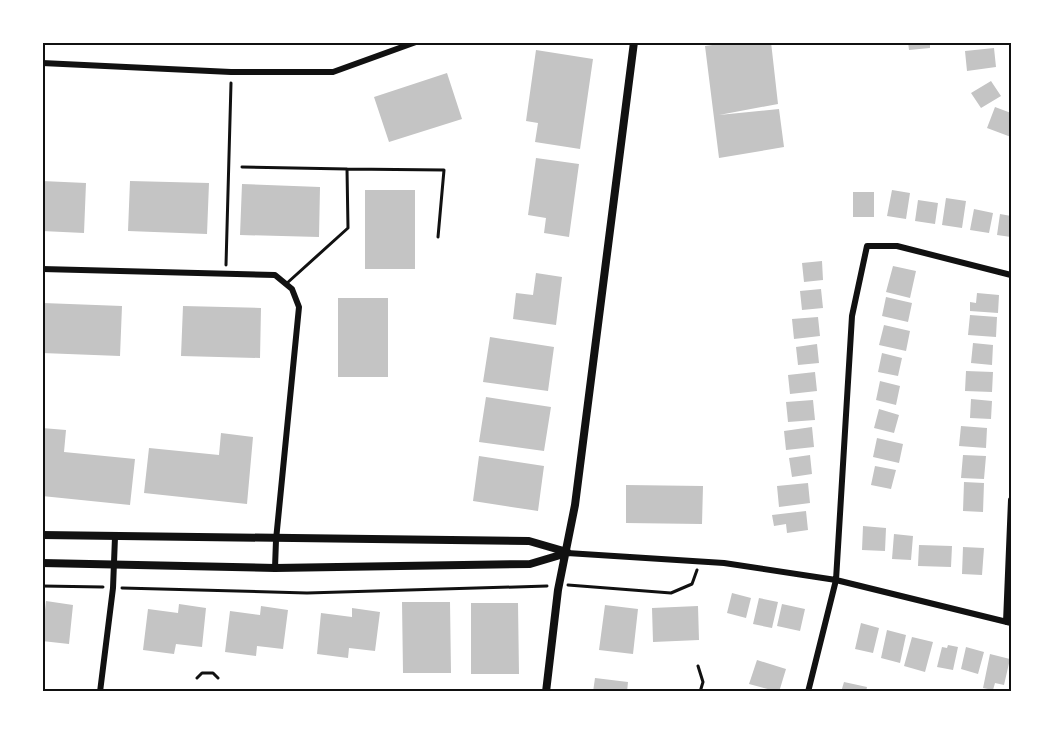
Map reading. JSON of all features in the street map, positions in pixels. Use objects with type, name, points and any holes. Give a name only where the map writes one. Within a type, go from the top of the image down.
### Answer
[{"type":"street","points":[[42,63],[231,72],[333,72],[416,42]]},
{"type":"street","points":[[546,692],[559,585],[567,553],[634,42]]},
{"type":"street","points":[[808,692],[836,580],[852,316],[867,246],[897,246],[1011,275]]},
{"type":"street","points":[[42,269],[275,275],[292,289],[299,307],[275,568]]},
{"type":"street","points":[[42,535],[276,540],[529,541],[567,553],[724,563],[836,580],[1008,623],[1011,500]]},
{"type":"street","points":[[99,692],[113,588],[116,537]]},
{"type":"street","points":[[42,563],[275,568],[530,564],[567,553]]},
{"type":"lane","points":[[242,167],[444,170],[438,237]]},
{"type":"lane","points":[[286,284],[348,228],[347,169]]},
{"type":"path","points":[[226,274],[231,72]]},
{"type":"path","points":[[42,586],[307,593],[559,585],[671,592],[692,584],[700,563]]},
{"type":"path","points":[[698,666],[703,682],[700,692]]},
{"type":"path","points":[[197,678],[202,673],[213,673],[218,678]]},
{"type":"building","points":[[735,42],[771,42],[778,104],[719,115],[779,109],[784,147],[719,158],[705,46]]},
{"type":"building","points":[[908,42],[930,42],[930,48],[909,50]]},
{"type":"building","points":[[994,48],[996,67],[967,71],[965,51]]},
{"type":"building","points":[[536,50],[593,59],[580,149],[535,142],[538,123],[526,121]]},
{"type":"building","points":[[447,73],[462,119],[389,142],[374,97]]},
{"type":"building","points":[[991,81],[1001,96],[981,108],[971,93]]},
{"type":"building","points":[[995,107],[1011,113],[1011,137],[987,128]]},
{"type":"building","points":[[536,158],[579,164],[569,237],[544,233],[546,218],[528,215]]},
{"type":"building","points":[[42,181],[86,183],[84,233],[42,231]]},
{"type":"building","points":[[130,181],[209,183],[207,234],[128,231]]},
{"type":"building","points":[[242,184],[320,187],[319,237],[240,235]]},
{"type":"building","points":[[365,190],[415,190],[415,269],[365,269]]},
{"type":"building","points":[[892,190],[910,193],[906,219],[887,216]]},
{"type":"building","points":[[853,192],[874,192],[874,217],[853,217]]},
{"type":"building","points":[[946,198],[966,201],[962,228],[942,225]]},
{"type":"building","points":[[918,200],[938,203],[935,224],[915,221]]},
{"type":"building","points":[[974,209],[993,213],[989,233],[970,230]]},
{"type":"building","points":[[1000,214],[1011,216],[1011,237],[997,235]]},
{"type":"building","points":[[822,261],[823,280],[804,282],[802,263]]},
{"type":"building","points":[[893,266],[916,271],[910,298],[886,292]]},
{"type":"building","points":[[536,273],[562,277],[556,325],[513,319],[516,293],[533,295]]},
{"type":"building","points":[[821,289],[823,308],[802,310],[800,291]]},
{"type":"building","points":[[977,293],[999,295],[998,313],[970,311],[970,302],[976,303]]},
{"type":"building","points":[[886,297],[912,303],[908,322],[882,316]]},
{"type":"building","points":[[338,298],[388,298],[388,377],[338,377]]},
{"type":"building","points":[[43,303],[122,306],[120,356],[42,353]]},
{"type":"building","points":[[183,306],[261,308],[260,358],[181,356]]},
{"type":"building","points":[[970,315],[997,317],[996,337],[968,335]]},
{"type":"building","points":[[818,317],[820,336],[794,339],[792,319]]},
{"type":"building","points":[[884,325],[910,331],[906,351],[879,345]]},
{"type":"building","points":[[490,337],[554,347],[548,391],[483,382]]},
{"type":"building","points":[[973,343],[993,345],[992,365],[971,363]]},
{"type":"building","points":[[817,344],[819,363],[798,365],[796,347]]},
{"type":"building","points":[[882,353],[902,358],[898,376],[878,372]]},
{"type":"building","points":[[966,371],[993,372],[992,392],[965,391]]},
{"type":"building","points":[[815,372],[817,391],[790,394],[788,375]]},
{"type":"building","points":[[880,381],[900,386],[896,405],[876,400]]},
{"type":"building","points":[[486,397],[551,407],[544,451],[479,442]]},
{"type":"building","points":[[971,399],[992,401],[991,419],[970,418]]},
{"type":"building","points":[[813,400],[815,420],[788,422],[786,402]]},
{"type":"building","points":[[879,409],[899,415],[894,433],[874,428]]},
{"type":"building","points":[[961,426],[987,428],[986,448],[959,446]]},
{"type":"building","points":[[812,427],[814,447],[786,450],[784,431]]},
{"type":"building","points":[[42,428],[66,430],[64,452],[135,459],[130,505],[42,496]]},
{"type":"building","points":[[221,433],[253,437],[247,504],[144,493],[149,448],[219,455]]},
{"type":"building","points":[[877,438],[903,444],[899,463],[873,457]]},
{"type":"building","points":[[810,455],[812,474],[792,477],[789,458]]},
{"type":"building","points":[[963,455],[986,456],[984,479],[961,478]]},
{"type":"building","points":[[479,456],[544,466],[538,511],[473,501]]},
{"type":"building","points":[[875,466],[896,470],[891,489],[871,485]]},
{"type":"building","points":[[964,482],[984,483],[983,512],[963,511]]},
{"type":"building","points":[[808,483],[810,503],[779,507],[777,486]]},
{"type":"building","points":[[626,485],[703,486],[702,524],[626,523]]},
{"type":"building","points":[[806,511],[808,530],[787,533],[786,524],[774,526],[772,515]]},
{"type":"building","points":[[863,526],[886,528],[885,551],[862,550]]},
{"type":"building","points":[[894,534],[913,536],[911,560],[892,559]]},
{"type":"building","points":[[919,545],[952,546],[951,567],[918,566]]},
{"type":"building","points":[[963,547],[984,548],[982,575],[962,574]]},
{"type":"building","points":[[732,593],[751,598],[746,618],[727,613]]},
{"type":"building","points":[[759,598],[778,602],[772,628],[753,624]]},
{"type":"building","points":[[46,601],[73,605],[69,644],[42,641],[42,610],[45,610]]},
{"type":"building","points":[[402,602],[450,602],[451,673],[403,673]]},
{"type":"building","points":[[471,603],[518,603],[519,674],[471,674]]},
{"type":"building","points":[[179,604],[206,608],[202,647],[176,644],[174,654],[143,650],[148,609],[178,613]]},
{"type":"building","points":[[782,604],[805,609],[800,631],[777,626]]},
{"type":"building","points":[[605,605],[638,609],[633,654],[599,650]]},
{"type":"building","points":[[261,606],[288,610],[283,649],[257,646],[256,656],[225,652],[230,611],[260,615]]},
{"type":"building","points":[[698,606],[699,640],[653,642],[652,608]]},
{"type":"building","points":[[352,608],[380,612],[375,651],[349,648],[348,658],[317,654],[321,613],[352,617]]},
{"type":"building","points":[[861,623],[879,628],[873,653],[855,649]]},
{"type":"building","points":[[887,630],[906,635],[900,663],[881,658]]},
{"type":"building","points":[[912,637],[933,642],[925,672],[904,666]]},
{"type":"building","points":[[948,645],[958,647],[953,670],[937,667],[942,647],[947,648]]},
{"type":"building","points":[[966,647],[984,652],[978,674],[961,669]]},
{"type":"building","points":[[990,654],[1010,659],[1004,685],[995,683],[993,690],[983,688]]},
{"type":"building","points":[[757,660],[786,669],[779,692],[749,684]]},
{"type":"building","points":[[595,678],[628,682],[627,692],[593,692]]},
{"type":"building","points":[[844,682],[867,687],[866,692],[841,692]]}]
